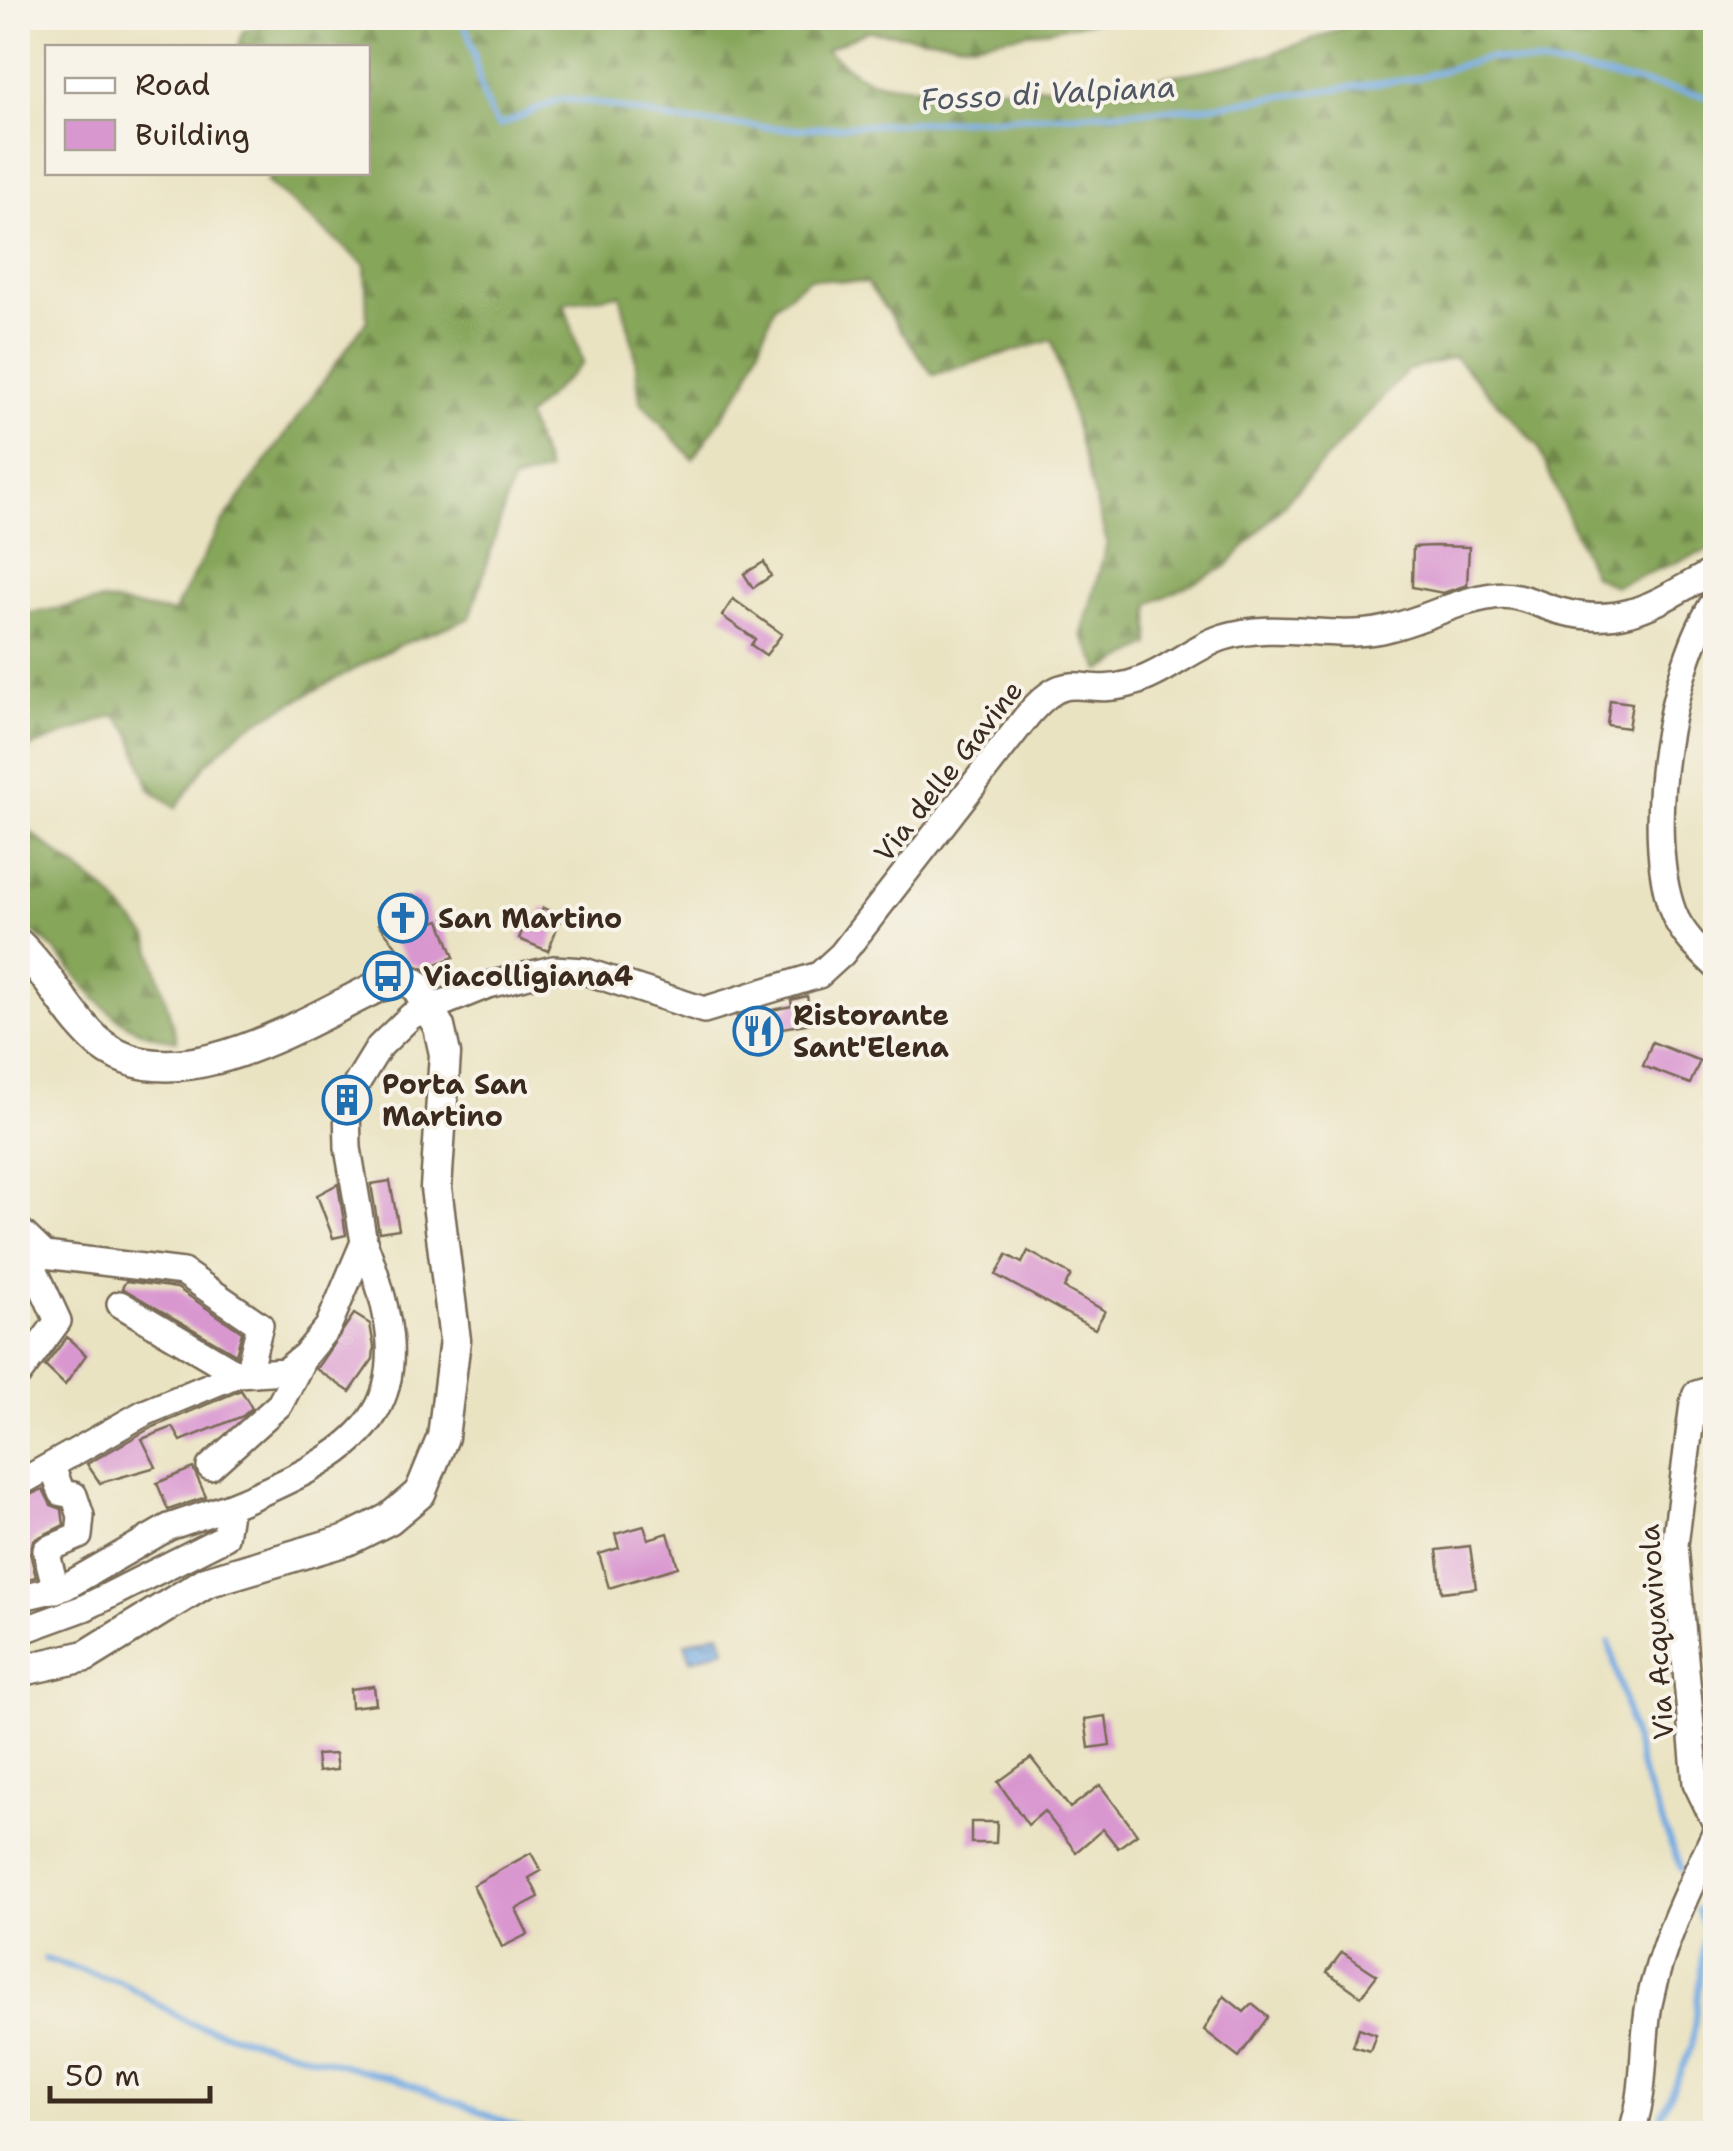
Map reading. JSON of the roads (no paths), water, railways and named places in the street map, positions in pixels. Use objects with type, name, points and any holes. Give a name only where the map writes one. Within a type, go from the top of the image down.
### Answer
[{"type":"street","name":"Via delle Gavine","points":[[364,1242],[348,1148],[348,1101],[379,1047],[410,1016],[488,985],[553,970],[584,971],[704,1010],[723,1008],[818,975],[842,954],[1048,692],[1077,684],[1112,688],[1132,684],[1222,638],[1288,630],[1370,632],[1496,595],[1520,597],[1586,617],[1614,618],[1650,608],[1716,570]]},
{"type":"street","points":[[1716,599],[1687,652],[1672,711],[1663,798],[1664,858],[1674,914],[1683,932],[1716,966]]},
{"type":"street","points":[[18,944],[93,1038],[111,1053],[151,1068],[196,1066],[400,980],[415,984],[430,1006],[446,1054],[436,1188],[456,1340],[443,1437],[420,1493],[389,1519],[348,1540],[206,1582],[86,1656],[18,1671]]},
{"type":"street","points":[[18,1231],[44,1255],[183,1272],[200,1281],[260,1326],[246,1374]]},
{"type":"street","points":[[18,1231],[58,1321],[18,1376]]},
{"type":"street","points":[[18,1484],[144,1413],[246,1374],[285,1370],[328,1327],[364,1242]]},
{"type":"street","points":[[18,1598],[56,1590],[169,1527],[230,1506],[324,1465],[371,1422],[383,1404],[388,1378],[386,1321],[364,1242]]},
{"type":"street","points":[[120,1304],[246,1374]]},
{"type":"street","points":[[210,1467],[280,1404],[305,1354]]},
{"type":"street","name":"Via Acquavivola","points":[[1631,2134],[1644,2084],[1649,2004],[1665,1947],[1716,1828],[1696,1783],[1675,1545],[1693,1403],[1696,1394],[1716,1388]]},
{"type":"street","points":[[52,1467],[62,1492],[74,1495],[82,1528],[79,1536],[46,1550],[56,1590]]},
{"type":"street","points":[[18,1632],[84,1608],[225,1537],[230,1506]]},
{"type":"water","points":[[720,1632],[725,1649],[691,1660],[685,1643]]},
{"type":"waterway","name":"Fosso di Valpiana","points":[[461,18],[472,45],[485,101],[499,126],[560,99],[598,103],[676,121],[793,129],[1195,108],[1416,78],[1487,58],[1565,68],[1716,98]]},
{"type":"waterway","points":[[1609,1642],[1643,1776],[1681,1869]]},
{"type":"waterway","points":[[1653,2134],[1692,2046],[1705,1930],[1697,1910]]},
{"type":"waterway","points":[[45,1959],[123,1983],[189,2023],[395,2079],[536,2134]]},
{"type":"place","name":"San Martino","points":[[403,918]]},
{"type":"place","name":"Viacolligiana4","points":[[388,976]]},
{"type":"place","name":"Ristorante Sant'Elena","points":[[758,1031]]},
{"type":"place","name":"Porta San Martino","points":[[347,1100]]}]
